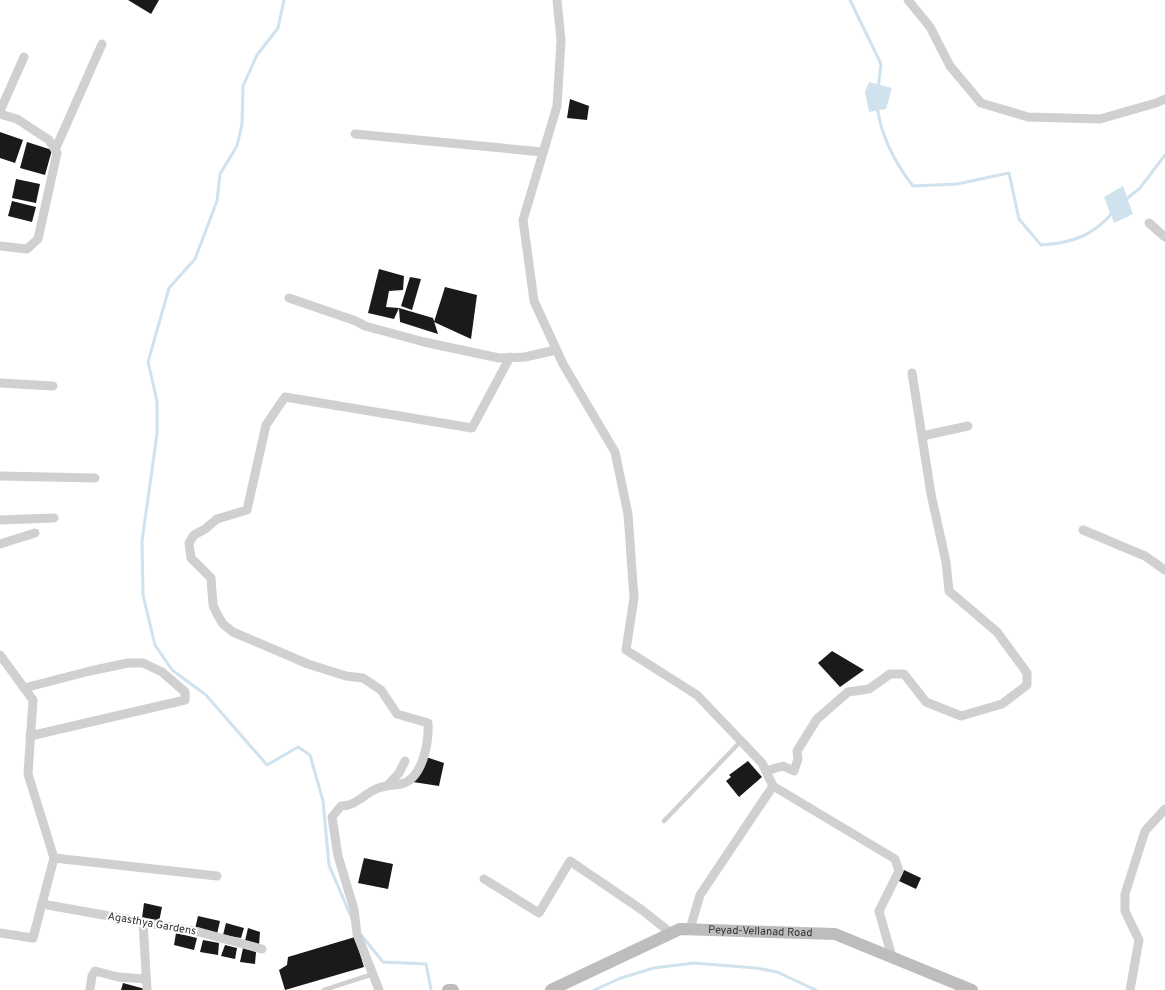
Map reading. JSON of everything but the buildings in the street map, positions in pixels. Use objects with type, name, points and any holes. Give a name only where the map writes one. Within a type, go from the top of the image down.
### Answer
[{"type":"main road","name":"Peyad-Vellanad Road","points":[[551,990],[680,929],[835,934],[968,989]]},
{"type":"main road","points":[[448,990],[453,990]]},
{"type":"street","points":[[557,0],[561,40],[556,106],[523,220],[534,301],[556,350],[615,452],[628,514],[634,598],[626,650],[697,695],[762,763],[773,786],[895,858],[899,871],[879,912],[892,957]]},
{"type":"street","points":[[908,0],[930,27],[950,66],[981,103],[1028,117],[1100,119],[1165,99]]},
{"type":"street","points":[[55,150],[102,44]]},
{"type":"street","points":[[0,246],[27,249],[38,239],[57,153],[49,140],[24,123],[0,112],[24,57]]},
{"type":"street","points":[[355,134],[543,152]]},
{"type":"street","points":[[1149,223],[1165,237]]},
{"type":"street","points":[[289,298],[380,330],[424,342],[499,358],[525,357],[556,350]]},
{"type":"street","points":[[379,990],[358,933],[351,893],[338,856],[332,817],[341,806],[350,806],[368,793],[388,785],[402,784],[415,775],[428,747],[428,723],[396,714],[381,690],[363,678],[346,676],[308,664],[233,632],[223,624],[217,614],[214,605],[211,578],[191,558],[189,543],[194,534],[205,529],[217,518],[248,510],[266,425],[285,397],[472,428],[510,357]]},
{"type":"street","points":[[766,771],[783,766],[794,771],[798,759],[797,751],[818,719],[848,692],[869,689],[890,674],[904,674],[926,702],[961,716],[1002,704],[1027,685],[1027,673],[997,632],[948,591],[946,562],[931,494],[912,373]]},
{"type":"street","points":[[0,383],[53,386]]},
{"type":"street","points":[[922,436],[968,426]]},
{"type":"street","points":[[0,476],[95,478]]},
{"type":"street","points":[[0,520],[54,518]]},
{"type":"street","points":[[1084,530],[1145,556],[1165,570]]},
{"type":"street","points":[[0,544],[35,534]]},
{"type":"street","points":[[0,655],[33,700],[28,774],[54,858],[33,938],[0,933]]},
{"type":"street","points":[[24,688],[90,671],[128,664],[143,663],[162,672],[185,692],[185,700],[30,736]]},
{"type":"street","points":[[388,785],[399,773],[405,761]]},
{"type":"street","points":[[690,929],[700,895],[773,786]]},
{"type":"street","points":[[1130,990],[1139,940],[1136,930],[1125,911],[1125,894],[1145,831],[1163,814]]},
{"type":"street","points":[[54,858],[218,876]]},
{"type":"street","points":[[484,879],[539,912],[570,861],[642,910],[671,933]]},
{"type":"street","name":"Agasthya Gardens","points":[[42,904],[199,932],[262,949]]},
{"type":"street","points":[[143,922],[147,990]]},
{"type":"street","points":[[90,990],[92,976],[95,972],[118,977],[146,978]]},
{"type":"lane","points":[[664,821],[741,741]]},
{"type":"lane","points":[[324,990],[373,974]]},
{"type":"water","points":[[869,82],[892,88],[886,109],[869,112],[865,92]]},
{"type":"water","points":[[1123,186],[1133,214],[1114,223],[1104,197]]},
{"type":"waterway","points":[[284,0],[278,28],[257,55],[243,86],[242,124],[237,146],[220,174],[217,201],[195,259],[169,288],[148,362],[157,401],[157,434],[142,541],[143,595],[155,645],[172,670],[206,695],[267,765],[298,747],[310,755],[323,801],[329,865],[352,919]]},
{"type":"waterway","points":[[850,0],[881,64],[878,89]]},
{"type":"waterway","points":[[877,106],[885,138],[900,168],[913,186],[957,184],[1009,173],[1019,219],[1041,245],[1063,242],[1081,237],[1098,227],[1113,212]]},
{"type":"waterway","points":[[1124,201],[1140,188],[1165,155]]},
{"type":"waterway","points":[[362,936],[383,962],[426,964],[431,989]]},
{"type":"waterway","points":[[594,990],[621,978],[654,968],[694,963],[756,968],[777,972],[816,990]]}]
